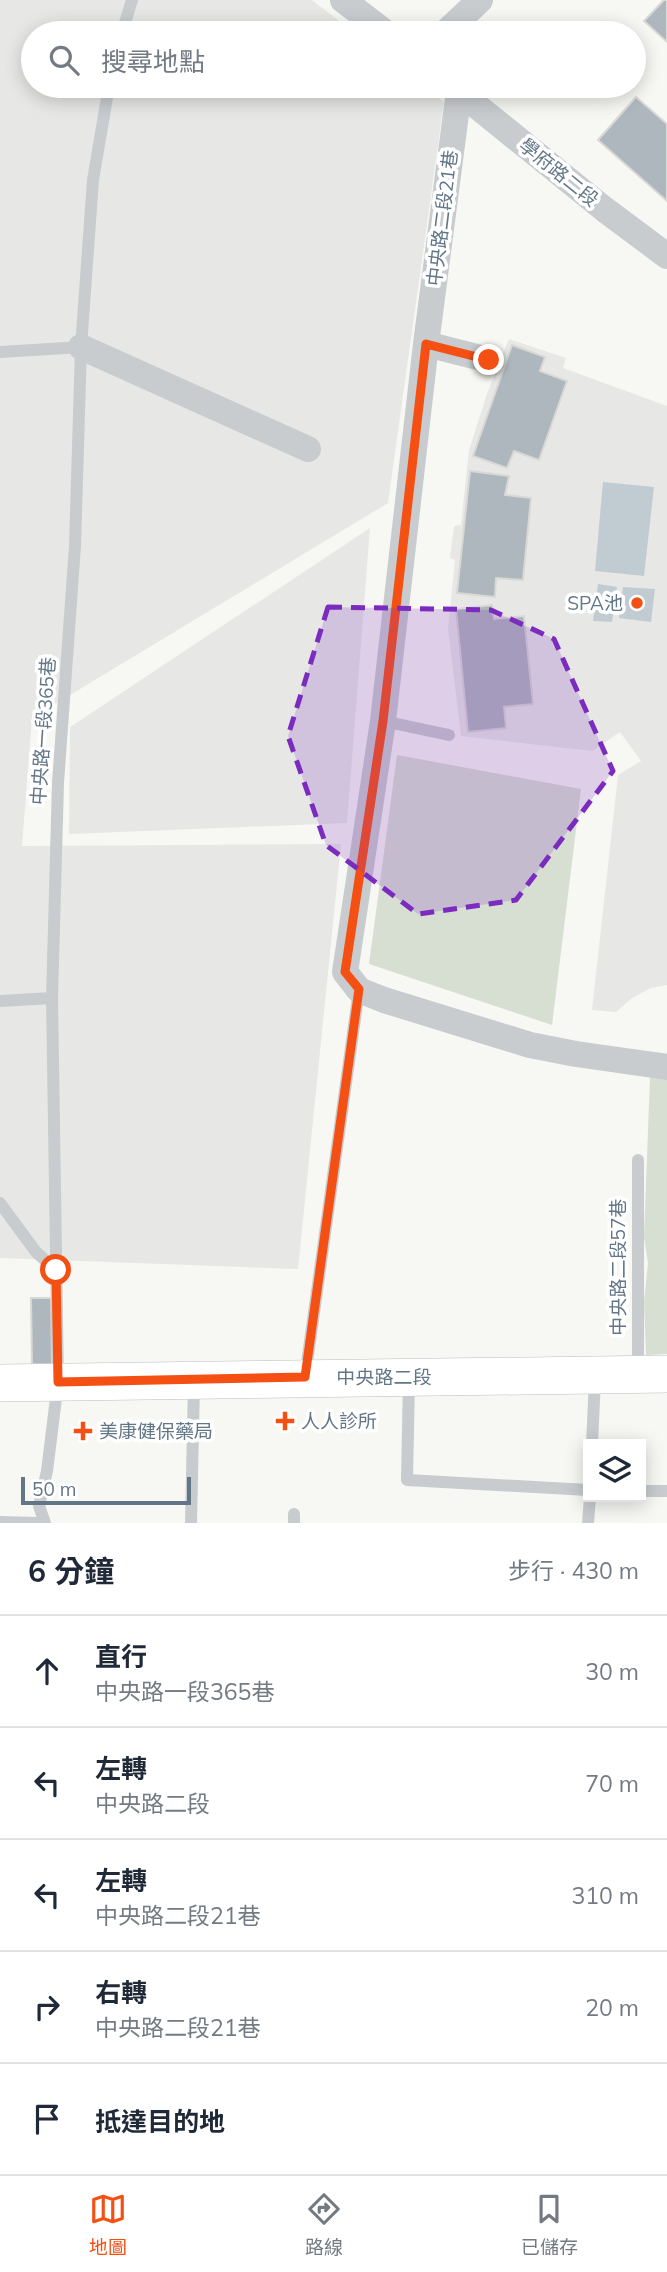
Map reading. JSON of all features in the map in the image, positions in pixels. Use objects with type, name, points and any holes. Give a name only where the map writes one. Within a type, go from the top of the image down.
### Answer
[{"type":"street","points":[[343,0],[370,21]]},
{"type":"street","points":[[458,21],[480,0]]},
{"type":"street","name":"中央路二段21巷","points":[[359,989],[345,972],[383,721],[454,98]]},
{"type":"street","name":"學府路二段","points":[[466,98],[667,256]]},
{"type":"street","points":[[426,344],[489,360]]},
{"type":"street","points":[[81,347],[308,449]]},
{"type":"street","points":[[359,989],[384,1000],[530,1045],[667,1067]]},
{"type":"street","name":"中央路二段","points":[[0,1383],[653,1374]]},
{"type":"lane","points":[[126,21],[132,0]]},
{"type":"lane","name":"中央路一段365巷","points":[[45,1523],[39,1506],[47,1471],[58,1382],[52,998],[58,783],[75,546],[81,347],[93,180],[107,98]]},
{"type":"lane","points":[[0,352],[81,347]]},
{"type":"lane","points":[[383,721],[449,735]]},
{"type":"lane","name":"中央路二段21巷","points":[[305,1377],[359,989]]},
{"type":"lane","points":[[0,1001],[52,998]]},
{"type":"lane","name":"中央路二段57巷","points":[[638,1160],[653,1374]]},
{"type":"lane","points":[[0,1203],[36,1252],[56,1270]]},
{"type":"lane","points":[[592,1439],[595,1376]]},
{"type":"lane","points":[[409,1377],[407,1480],[583,1490]]},
{"type":"lane","points":[[191,1523],[194,1380]]},
{"type":"lane","points":[[646,1490],[667,1491]]},
{"type":"lane","points":[[589,1523],[590,1502]]},
{"type":"lane","points":[[0,1521],[39,1523]]},
{"type":"highlighted area","points":[[328,607],[491,610],[554,639],[613,771],[516,900],[418,914],[326,845],[288,736]]},
{"type":"shaded area","points":[[0,0],[312,0],[339,21],[21,21],[21,98],[439,98],[444,102],[388,503],[32,718],[22,846],[341,844],[298,1269],[0,1258]]},
{"type":"shaded area","points":[[509,339],[566,358],[563,368],[667,406],[667,985],[651,988],[632,998],[616,1012],[592,1010],[618,775],[641,761],[620,732],[592,751],[461,736],[448,629],[455,560],[450,558],[454,526],[461,525],[469,450]]},
{"type":"shaded area","points":[[603,482],[654,487],[644,576],[595,571]]},
{"type":"shaded area","points":[[370,528],[347,823],[69,834],[70,727]]},
{"type":"shaded area","points":[[598,584],[617,587],[612,622],[593,621]]},
{"type":"shaded area","name":"SPA池","points":[[623,587],[655,589],[651,622],[619,618]]},
{"type":"shaded area","points":[[397,755],[581,789],[552,1025],[369,964]]},
{"type":"shaded area","points":[[650,1077],[667,1078],[667,1354],[646,1355],[644,1302],[648,1263],[644,1237]]},
{"type":"building","points":[[667,0],[667,42],[646,21]]},
{"type":"building","points":[[635,98],[667,124],[667,201],[598,140]]},
{"type":"building","points":[[512,345],[545,357],[540,371],[567,381],[539,460],[514,451],[507,468],[473,456]]},
{"type":"building","points":[[470,471],[509,476],[505,495],[531,498],[523,580],[496,578],[495,597],[457,593]]},
{"type":"building","points":[[492,605],[494,619],[524,616],[533,704],[504,707],[506,728],[468,732],[456,609]]},
{"type":"building","points":[[31,1298],[51,1298],[52,1364],[32,1364]]},
{"type":"place","name":"SPA池","points":[[637,603]]},
{"type":"place","name":"人人診所","points":[[285,1421]]},
{"type":"place","name":"美康健保藥局","points":[[83,1431]]},
{"type":"route","points":[[56,1270],[58,1382],[305,1377],[359,989],[345,972],[383,721],[426,344],[489,360]]}]
